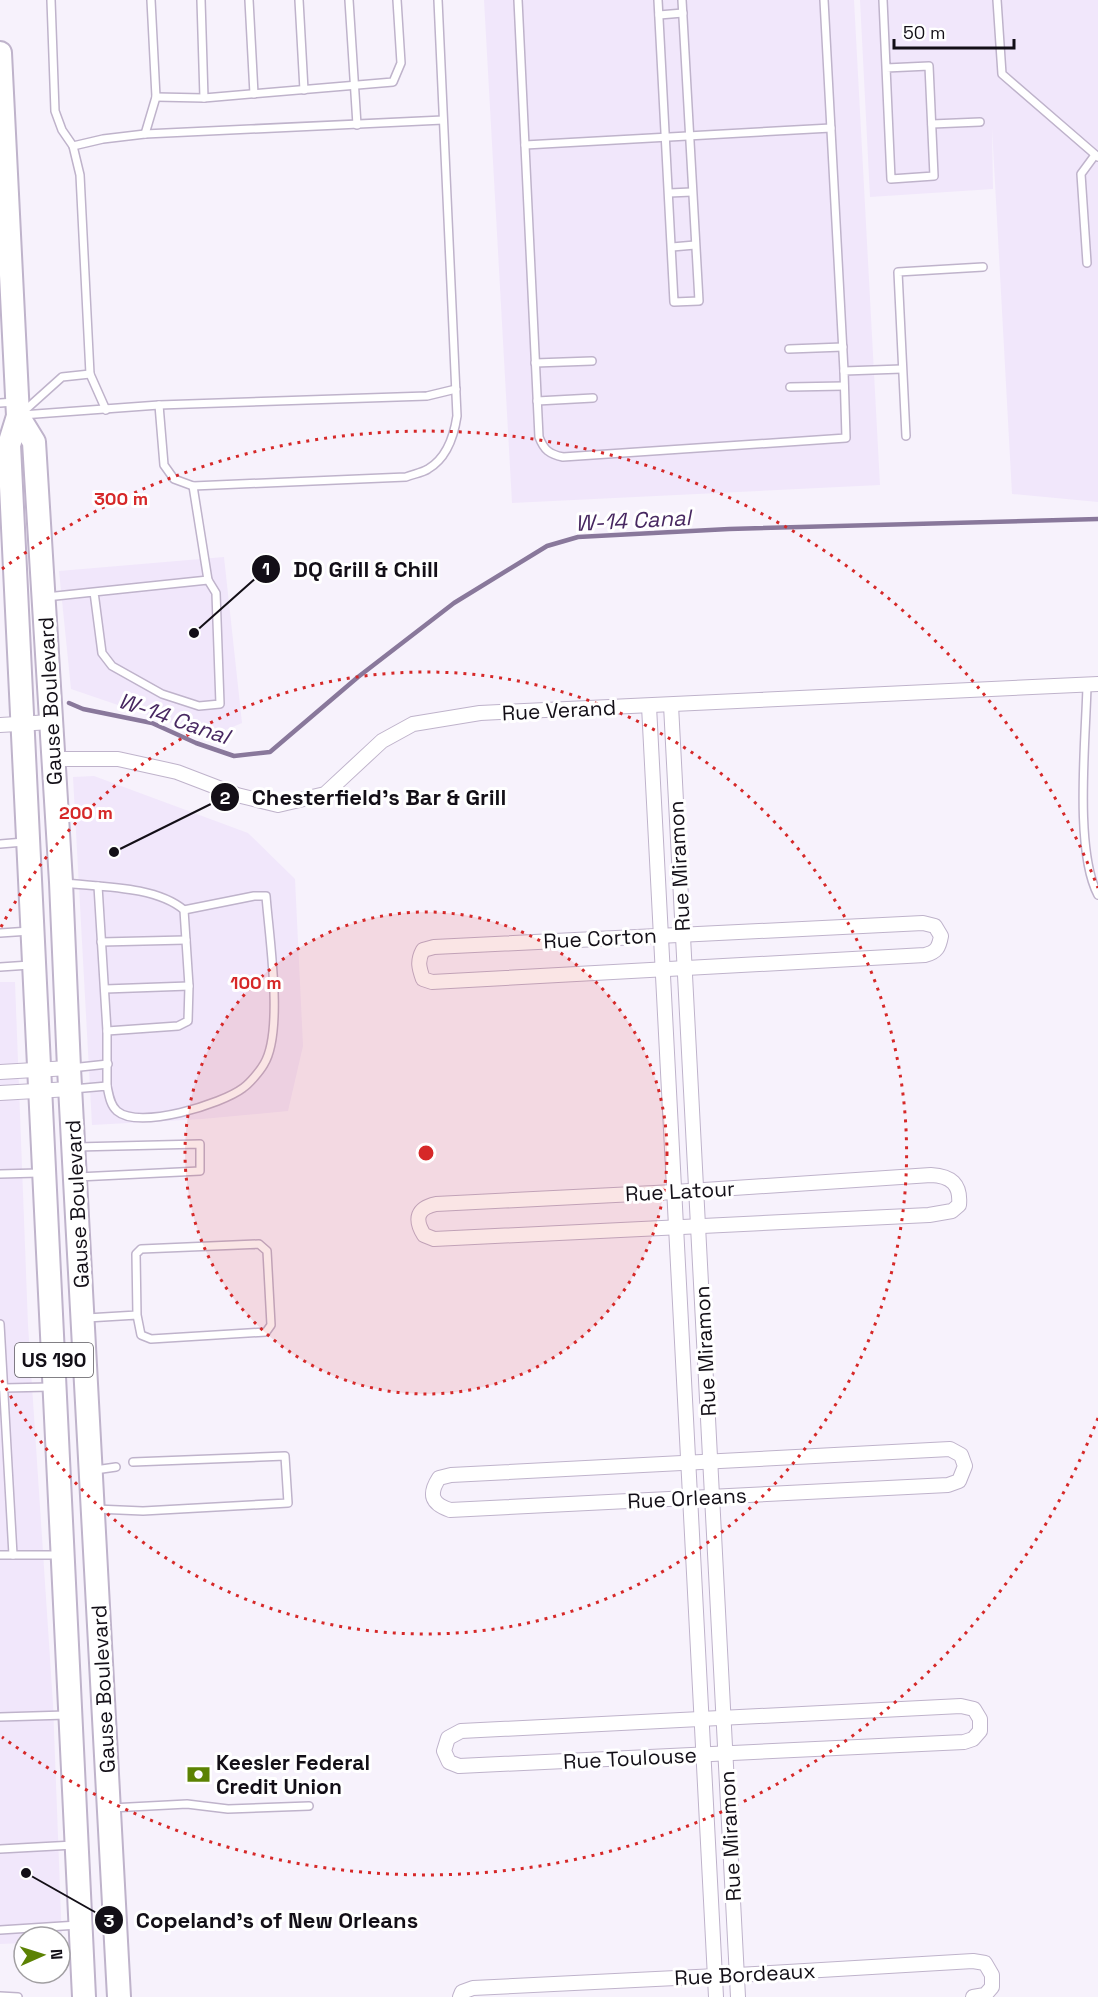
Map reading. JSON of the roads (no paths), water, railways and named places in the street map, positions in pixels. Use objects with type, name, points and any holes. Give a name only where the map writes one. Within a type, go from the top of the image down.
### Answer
[{"type":"main road","name":"Gause Boulevard","points":[[0,53],[8,360],[12,407],[5,470],[23,724],[84,1997]]},
{"type":"main road","name":"Gause Boulevard","points":[[12,407],[34,442],[61,882],[119,1997]]},
{"type":"main road","points":[[55,1386],[87,1388]]},
{"type":"main road","points":[[77,1845],[111,1844]]},
{"type":"street","name":"Rue Verand","points":[[54,759],[118,759],[177,772],[237,795],[278,805],[325,794],[382,741],[413,724],[480,713],[1093,684]]},
{"type":"street","name":"Rue Miramon","points":[[671,705],[738,1997]]},
{"type":"street","name":"Rue Miramon","points":[[649,706],[716,1997]]},
{"type":"street","points":[[0,725],[51,722]]},
{"type":"street","name":"Rue Corton","points":[[924,923],[935,926],[941,936],[939,947],[934,953],[925,955],[432,982],[423,979],[419,968],[419,958],[423,950],[434,947],[683,933],[924,923]]},
{"type":"street","points":[[0,1072],[41,1080],[70,1078]]},
{"type":"street","points":[[0,1094],[41,1080],[70,1078]]},
{"type":"street","name":"Rue Latour","points":[[931,1175],[943,1176],[954,1182],[960,1194],[959,1205],[952,1211],[929,1215],[434,1239],[424,1236],[418,1226],[419,1214],[427,1206],[436,1204],[696,1190],[931,1175]]},
{"type":"street","name":"Rue Orleans","points":[[950,1449],[961,1455],[965,1466],[959,1481],[948,1485],[450,1510],[438,1506],[433,1499],[434,1486],[439,1478],[451,1474],[710,1461],[950,1449]]},
{"type":"street","name":"Rue Toulouse","points":[[961,1706],[974,1709],[980,1719],[980,1731],[973,1739],[964,1742],[459,1766],[449,1762],[444,1751],[448,1738],[461,1731],[724,1717],[961,1706]]},
{"type":"street","name":"Rue Bordeaux","points":[[460,1997],[462,1992],[473,1988],[973,1961],[985,1963],[992,1975],[992,1987],[985,1995],[973,1997]]},
{"type":"lane","points":[[51,0],[55,111],[62,130],[73,146],[80,175],[90,374],[106,410]]},
{"type":"lane","points":[[145,134],[156,97],[151,0]]},
{"type":"lane","points":[[201,0],[204,98]]},
{"type":"lane","points":[[249,0],[254,94]]},
{"type":"lane","points":[[299,0],[304,90]]},
{"type":"lane","points":[[349,0],[357,124]]},
{"type":"lane","points":[[156,97],[204,98],[393,82],[401,63],[397,0]]},
{"type":"lane","points":[[159,405],[164,465],[174,479],[193,486],[406,477],[429,469],[444,453],[453,436],[457,416],[438,0]]},
{"type":"lane","points":[[518,0],[539,437],[543,448],[550,454],[564,457],[846,438],[824,0]]},
{"type":"lane","points":[[658,0],[674,302],[699,301],[682,0]]},
{"type":"lane","points":[[883,0],[886,68],[891,179],[934,176],[929,66],[886,68]]},
{"type":"lane","points":[[997,0],[1002,74],[1097,156],[1081,174],[1087,263]]},
{"type":"lane","points":[[659,15],[683,13]]},
{"type":"lane","points":[[73,146],[103,139],[145,134],[444,120]]},
{"type":"lane","points":[[932,124],[980,122]]},
{"type":"lane","points":[[525,146],[831,128]]},
{"type":"lane","points":[[669,193],[692,192]]},
{"type":"lane","points":[[672,246],[695,245]]},
{"type":"lane","points":[[906,436],[898,272],[983,267]]},
{"type":"lane","points":[[789,349],[843,347]]},
{"type":"lane","points":[[535,363],[592,361]]},
{"type":"lane","points":[[844,371],[903,369]]},
{"type":"lane","points":[[12,407],[62,377],[90,374]]},
{"type":"lane","points":[[790,387],[844,386]]},
{"type":"lane","points":[[12,407],[106,410],[159,405],[427,396],[456,389]]},
{"type":"lane","points":[[537,401],[593,398]]},
{"type":"lane","points":[[94,592],[102,653],[112,666],[162,694],[199,706],[220,704],[216,593],[208,580],[193,486]]},
{"type":"lane","points":[[44,597],[208,580]]},
{"type":"lane","points":[[1093,684],[1083,819],[1090,881],[1098,895]]},
{"type":"lane","points":[[0,844],[29,842]]},
{"type":"lane","points":[[61,882],[154,893],[175,902],[184,910],[189,986],[188,1021],[178,1026],[107,1031]]},
{"type":"lane","points":[[98,886],[107,1031],[107,1086],[111,1102],[118,1112],[133,1117],[170,1115],[218,1102],[244,1088],[265,1063],[274,1032],[266,896],[254,896],[184,910]]},
{"type":"lane","points":[[0,933],[33,930]]},
{"type":"lane","points":[[101,942],[186,940]]},
{"type":"lane","points":[[0,967],[35,964]]},
{"type":"lane","points":[[105,989],[189,986]]},
{"type":"lane","points":[[70,1078],[108,1064]]},
{"type":"lane","points":[[70,1078],[107,1086]]},
{"type":"lane","points":[[73,1147],[200,1144],[200,1171],[75,1178]]},
{"type":"lane","points":[[0,1174],[45,1173]]},
{"type":"lane","points":[[259,1244],[267,1251],[272,1325],[266,1332],[151,1339],[141,1335],[137,1315],[136,1254],[141,1249],[259,1244]]},
{"type":"lane","points":[[83,1318],[137,1315]]},
{"type":"lane","points":[[0,1324],[13,1555]]},
{"type":"lane","points":[[3,1388],[55,1386]]},
{"type":"lane","points":[[94,1509],[143,1511],[288,1503],[285,1456],[133,1462]]},
{"type":"lane","points":[[92,1470],[116,1467]]},
{"type":"lane","points":[[0,1555],[63,1555]]},
{"type":"lane","points":[[0,1717],[70,1714]]},
{"type":"lane","points":[[110,1808],[187,1804],[228,1809],[309,1806]]},
{"type":"lane","points":[[0,1849],[77,1845]]},
{"type":"lane","points":[[0,1930],[81,1925]]},
{"type":"lane","points":[[0,1996],[18,1997]]},
{"type":"waterway","name":"W-14 Canal","points":[[69,703],[83,709],[152,723],[196,743],[234,756],[270,752],[358,677],[454,603],[547,546],[578,537],[729,529],[1098,519]]},
{"type":"place","name":"DQ Grill & Chill","points":[[194,633]]},
{"type":"place","name":"Chesterfield's Bar & Grill","points":[[114,852]]},
{"type":"place","name":"Keesler Federal Credit Union","points":[[198,1774]]},
{"type":"place","name":"Copeland's of New Orleans","points":[[26,1873]]}]
